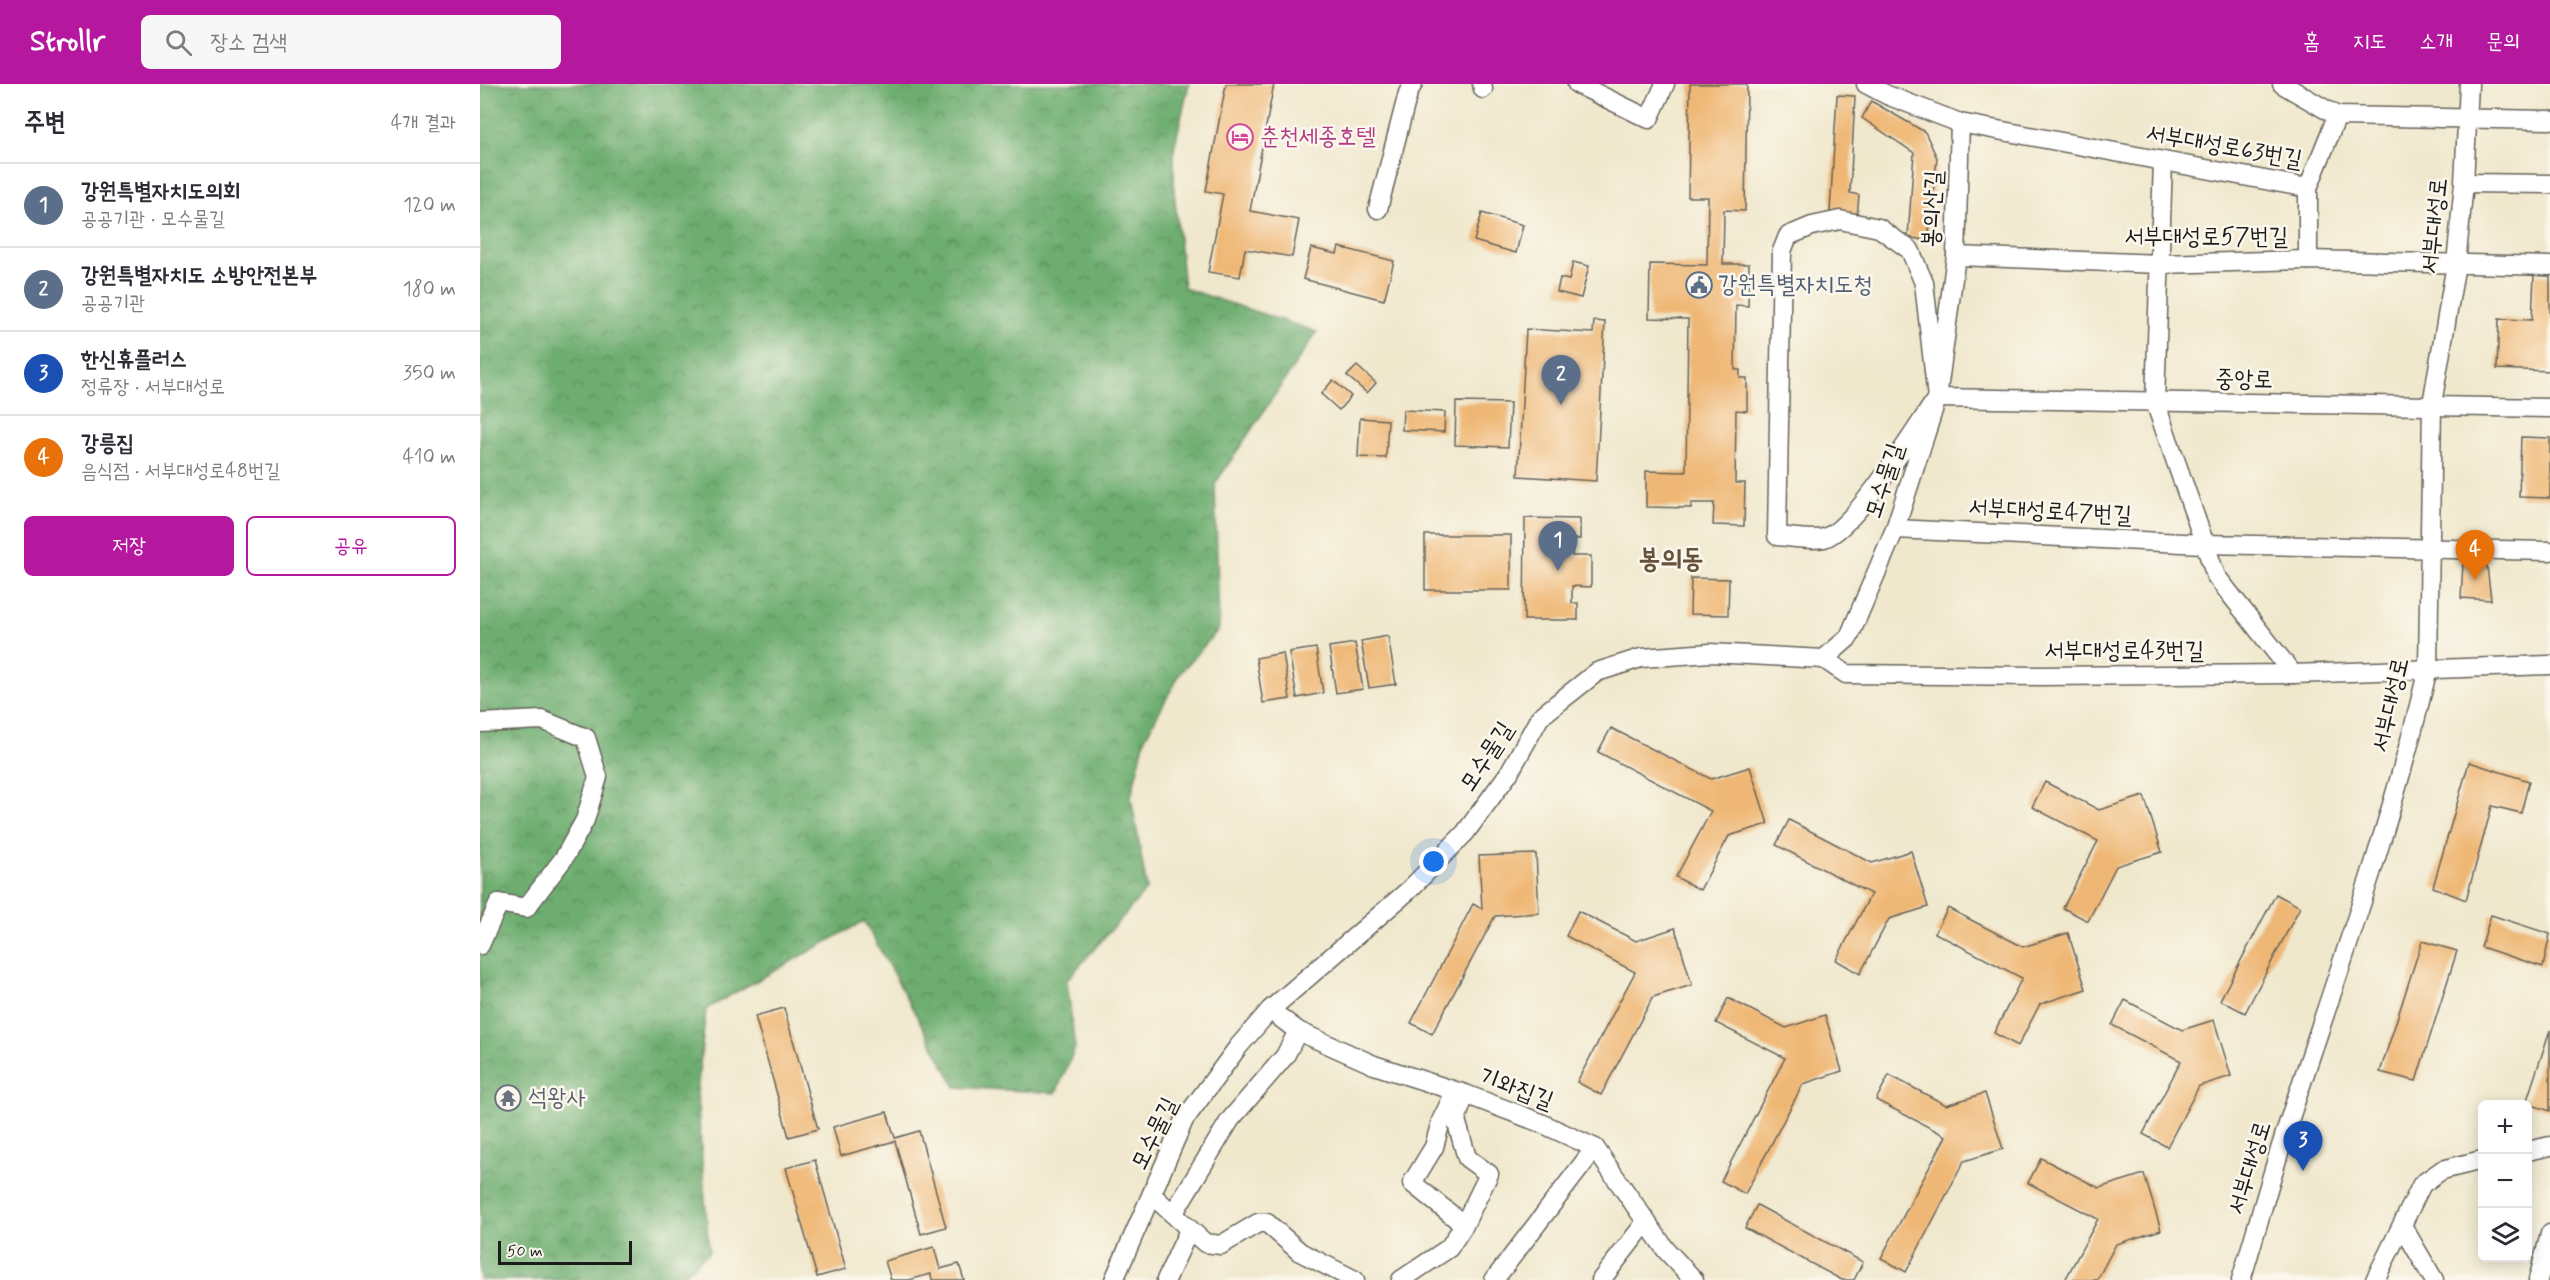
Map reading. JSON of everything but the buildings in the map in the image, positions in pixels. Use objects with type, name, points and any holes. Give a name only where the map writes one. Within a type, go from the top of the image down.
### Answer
[{"type":"street","points":[[1378,209],[1408,93],[1413,84]]},
{"type":"street","points":[[1577,84],[1649,119],[1665,84]]},
{"type":"street","points":[[1866,84],[1887,95],[1960,123]]},
{"type":"street","points":[[2282,84],[2337,116],[2550,120]]},
{"type":"street","name":"서부대성로","points":[[2241,1280],[2290,1118],[2360,910],[2428,668],[2432,404],[2456,264],[2469,117],[2469,84]]},
{"type":"street","name":"서부대성로63번길","points":[[1960,123],[2308,188],[2337,116]]},
{"type":"street","name":"봉의산길","points":[[1937,398],[1956,256],[1960,123]]},
{"type":"street","points":[[2163,161],[2155,402],[2216,576],[2293,674]]},
{"type":"street","points":[[2464,183],[2550,184]]},
{"type":"street","points":[[2308,188],[2308,260]]},
{"type":"street","points":[[1840,220],[1879,228],[1910,250],[1924,283],[1937,398],[1843,528],[1823,538],[1777,536],[1782,251],[1788,236],[1812,226],[1840,220]]},
{"type":"street","name":"서부대성로57번길","points":[[1956,256],[2160,264],[2308,260],[2550,266]]},
{"type":"street","name":"중앙로","points":[[1937,398],[2328,405],[2432,404],[2550,408]]},
{"type":"street","name":"모수물길","points":[[1114,1280],[1184,1120],[1238,1047],[1270,1010],[1409,890],[1465,833],[1509,773],[1540,717],[1597,672],[1641,658],[1710,653],[1824,659],[1849,637],[1895,529],[1937,398]]},
{"type":"street","name":"서부대성로47번길","points":[[1895,529],[2204,544],[2550,551]]},
{"type":"street","name":"서부대성로43번길","points":[[1824,659],[1846,674],[2039,676],[2293,674],[2550,665]]},
{"type":"street","points":[[480,723],[543,720],[586,738],[598,777],[585,820],[564,858],[526,908],[500,903],[480,945]]},
{"type":"street","name":"기와집길","points":[[1270,1010],[1298,1031],[1374,1065],[1541,1123],[1595,1148]]},
{"type":"street","points":[[1173,1214],[1230,1120],[1285,1056],[1298,1031]]},
{"type":"street","points":[[1460,1093],[1441,1121],[1434,1147],[1412,1183],[1464,1225]]},
{"type":"street","points":[[1401,1280],[1449,1248],[1464,1225],[1489,1174],[1467,1158],[1456,1120],[1460,1093]]},
{"type":"street","points":[[2532,1150],[2550,1146]]},
{"type":"street","points":[[1494,1280],[1595,1148],[1666,1250],[1694,1280]]},
{"type":"street","points":[[2375,1280],[2403,1227],[2422,1184],[2442,1170],[2478,1161]]},
{"type":"street","points":[[1152,1195],[1205,1243],[1221,1245],[1258,1223],[1267,1222],[1300,1252],[1355,1280]]},
{"type":"street","points":[[1601,1280],[1646,1222]]},
{"type":"street","points":[[2403,1227],[2434,1280]]},
{"type":"street","points":[[1166,1280],[1189,1230]]},
{"type":"street","points":[[2538,1280],[2550,1234]]},
{"type":"green space","points":[[480,84],[1189,84],[1174,148],[1174,191],[1184,288],[1317,332],[1215,484],[1219,629],[1181,672],[1145,738],[1131,797],[1147,889],[1067,980],[1075,1048],[1056,1093],[956,1087],[864,921],[706,1009],[697,1093],[709,1252],[677,1280],[480,1280]]},
{"type":"place","name":"춘천세종호텔","points":[[1240,137]]},
{"type":"place","name":"강원특별자치도청","points":[[1699,285]]},
{"type":"place","name":"강원특별자치도 소방안전본부","points":[[1561,405]]},
{"type":"place","name":"강원특별자치도의회","points":[[1558,571]]},
{"type":"place","name":"강릉집","points":[[2475,580]]},
{"type":"place","name":"석왕사","points":[[508,1098]]},
{"type":"place","name":"한신휴플러스","points":[[2303,1171]]},
{"type":"district","name":"봉의동","points":[[1671,559]]}]
